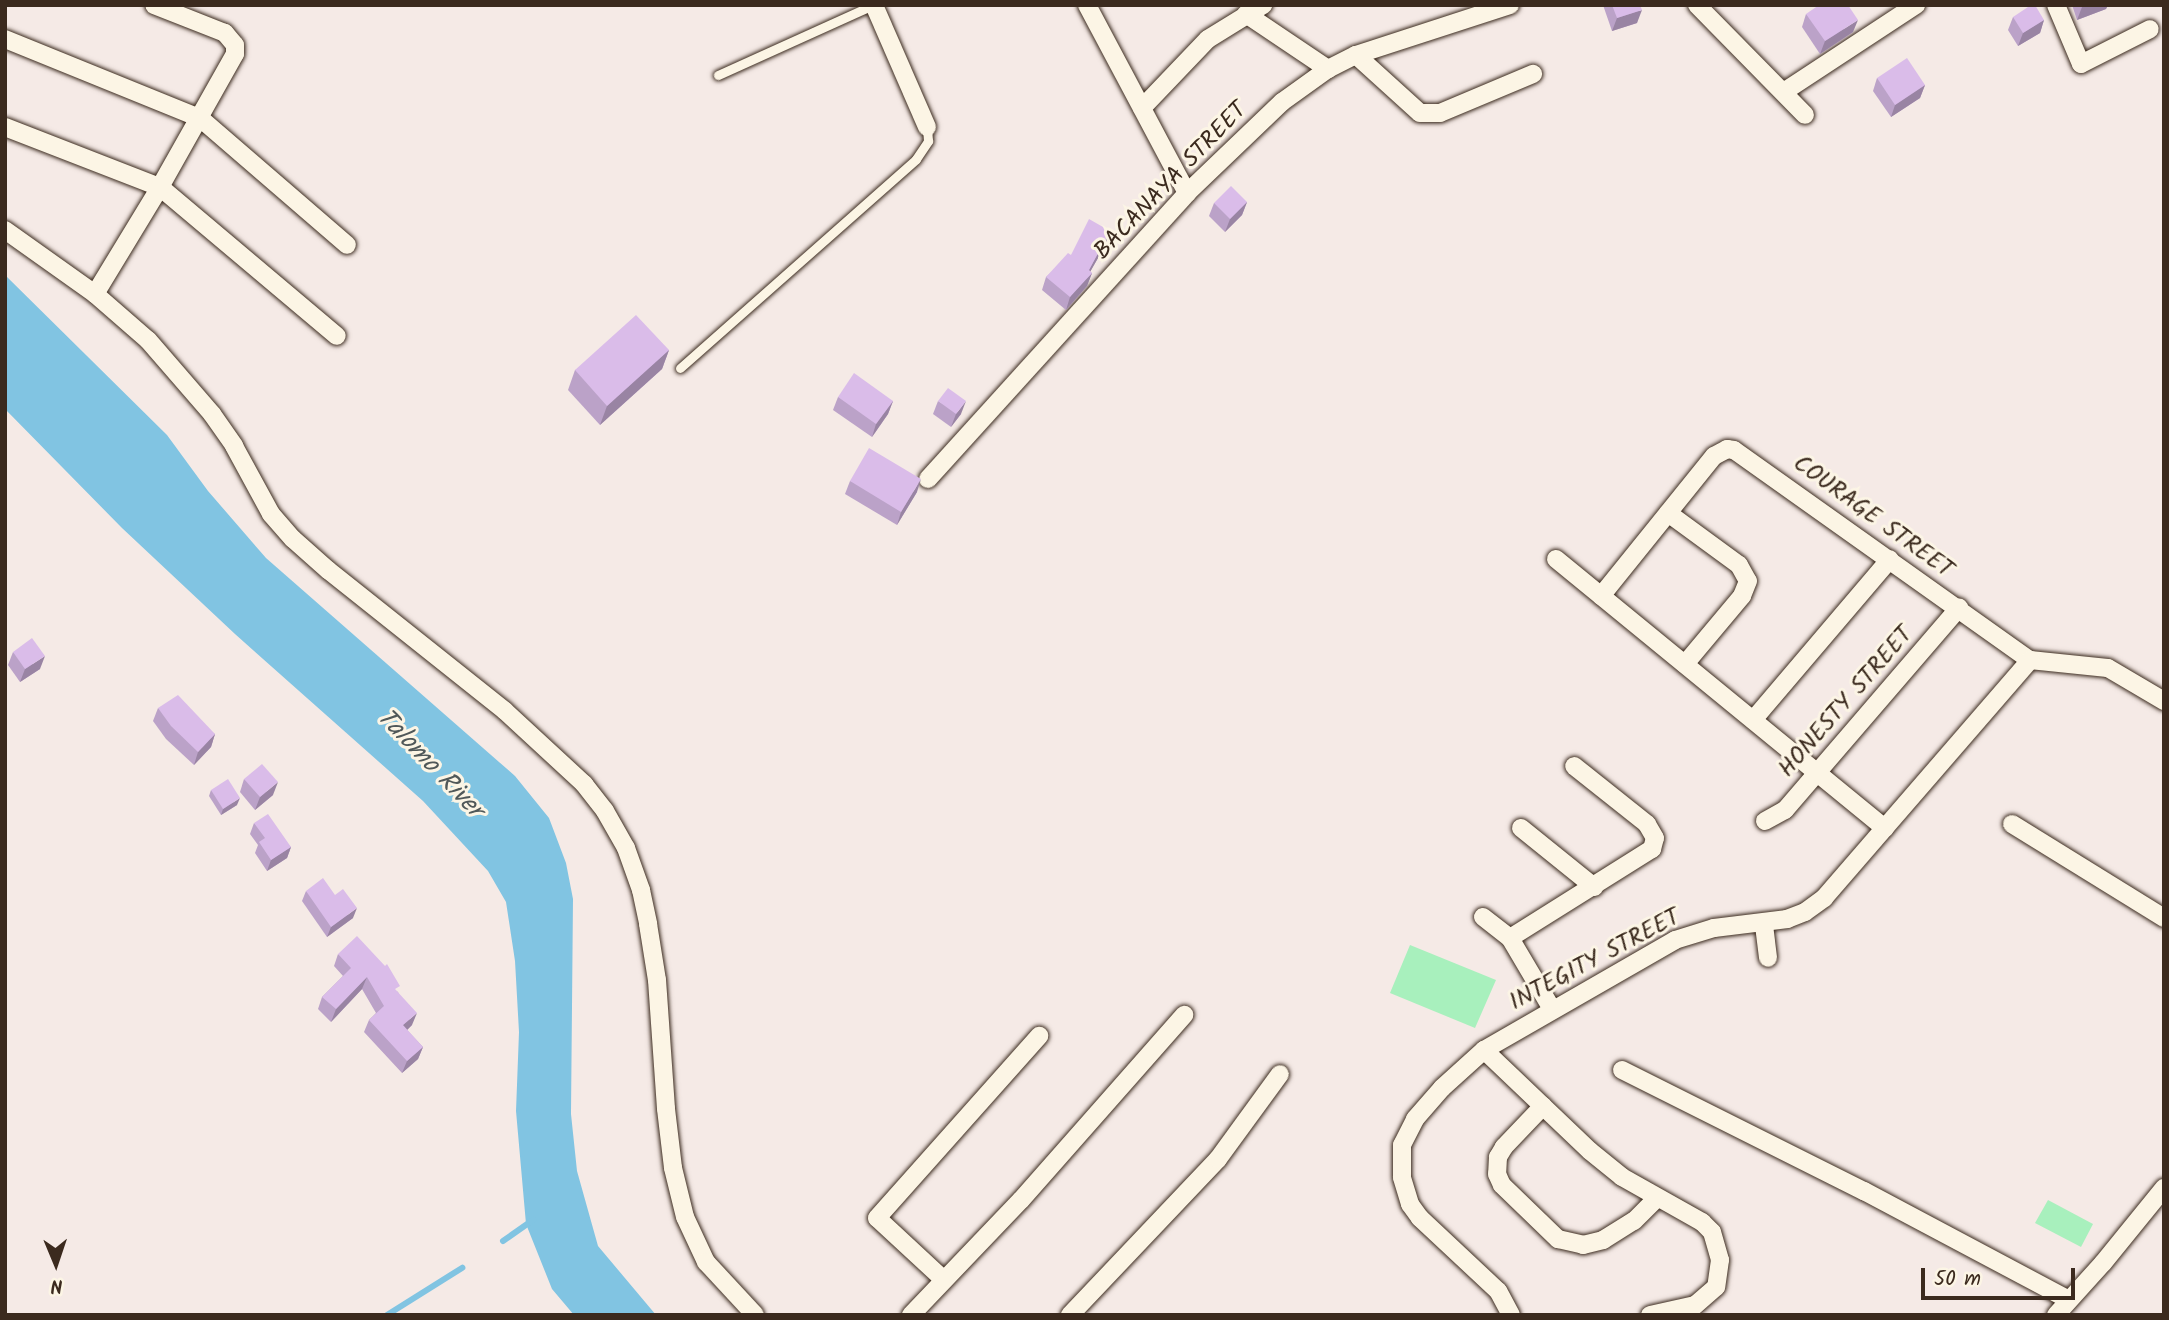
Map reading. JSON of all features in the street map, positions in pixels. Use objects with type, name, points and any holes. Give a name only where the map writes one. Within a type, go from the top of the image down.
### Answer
[{"type":"street","points":[[95,293],[232,64],[235,45],[225,33],[154,5]]},
{"type":"street","points":[[874,5],[927,127]]},
{"type":"street","points":[[1087,5],[1187,193]]},
{"type":"street","points":[[1142,108],[1208,39],[1263,5]]},
{"type":"street","name":"BACANAYA STREET","points":[[928,479],[1187,193],[1282,102],[1328,69],[1356,55],[1510,5]]},
{"type":"street","points":[[1697,5],[1785,91],[1805,115]]},
{"type":"street","points":[[1785,91],[1916,5]]},
{"type":"street","points":[[2056,5],[2081,64],[2150,29]]},
{"type":"street","points":[[1246,14],[1328,69]]},
{"type":"street","points":[[5,39],[200,118],[347,245]]},
{"type":"street","points":[[1356,55],[1420,113],[1440,113],[1533,74]]},
{"type":"street","points":[[5,127],[160,187],[337,336]]},
{"type":"street","points":[[5,230],[95,293],[148,340],[212,414],[234,446],[271,514],[293,539],[514,719],[584,784],[605,811],[626,848],[642,890],[657,980],[673,1168],[685,1217],[706,1262],[755,1315]]},
{"type":"street","name":"COURAGE STREET","points":[[1601,596],[1714,456],[1727,449],[1734,450],[2030,660]]},
{"type":"street","points":[[1668,513],[1739,565],[1748,581],[1742,596],[1685,664]]},
{"type":"street","points":[[1556,559],[1885,828]]},
{"type":"street","points":[[1753,720],[1890,559]]},
{"type":"street","name":"HONESTY STREET","points":[[1766,821],[1785,810],[1959,608]]},
{"type":"street","points":[[2030,660],[2108,668],[2164,701]]},
{"type":"street","name":"INTEGITY STREET","points":[[1511,1315],[1498,1291],[1420,1218],[1410,1204],[1402,1177],[1402,1145],[1407,1130],[1442,1088],[1484,1049],[1675,940],[1714,929],[1764,925],[1805,912],[1824,898],[2030,660]]},
{"type":"street","points":[[1510,938],[1642,858],[1652,849],[1655,838],[1647,824],[1574,765]]},
{"type":"street","points":[[2012,824],[2164,918]]},
{"type":"street","points":[[1521,828],[1594,887]]},
{"type":"street","points":[[1483,917],[1510,938],[1552,1009]]},
{"type":"street","points":[[1764,925],[1768,958]]},
{"type":"street","points":[[911,1315],[1029,1190],[1184,1015]]},
{"type":"street","points":[[944,1280],[877,1218],[1039,1036]]},
{"type":"street","points":[[1484,1049],[1622,1177],[1712,1231],[1718,1245],[1720,1278],[1709,1296],[1695,1305],[1650,1315]]},
{"type":"street","points":[[1622,1070],[1864,1191],[2069,1300]]},
{"type":"street","points":[[1070,1315],[1218,1158],[1280,1074]]},
{"type":"street","points":[[1543,1106],[1504,1147],[1498,1157],[1497,1174],[1502,1185],[1558,1239],[1583,1245],[1603,1240],[1634,1221],[1657,1198]]},
{"type":"street","points":[[2056,1315],[2103,1264],[2164,1188]]},
{"type":"lane","points":[[718,75],[874,5]]},
{"type":"lane","points":[[680,368],[916,159],[928,141],[927,127]]},
{"type":"green space","points":[[1410,945],[1496,980],[1475,1028],[1390,993]]},
{"type":"green space","points":[[2048,1200],[2093,1224],[2081,1247],[2035,1223]]},
{"type":"water","name":"Talomo River","points":[[5,275],[167,435],[208,491],[266,558],[515,776],[549,818],[566,863],[573,899],[571,1114],[577,1171],[598,1246],[656,1315],[574,1315],[552,1289],[526,1224],[516,1111],[519,1032],[515,961],[506,902],[488,871],[423,801],[235,634],[122,528],[5,409]]},
{"type":"building","points":[[1612,5],[1640,5],[1642,10],[1617,18]]},
{"type":"building","points":[[1819,5],[1848,5],[1858,20],[1825,41],[1806,14]]},
{"type":"building","points":[[2035,5],[2044,20],[2023,33],[2013,17]]},
{"type":"building","points":[[1907,58],[1925,85],[1895,105],[1877,78]]},
{"type":"building","points":[[1231,186],[1247,202],[1230,219],[1214,203]]},
{"type":"building","points":[[1089,219],[1110,231],[1089,270],[1092,273],[1070,297],[1046,277],[1068,253],[1071,255]]},
{"type":"building","points":[[636,315],[669,350],[607,406],[575,370]]},
{"type":"building","points":[[854,373],[893,401],[876,424],[838,397]]},
{"type":"building","points":[[948,388],[966,401],[956,414],[938,401]]},
{"type":"building","points":[[869,448],[921,479],[901,512],[850,481]]},
{"type":"building","points":[[32,638],[45,656],[25,669],[13,652]]},
{"type":"building","points":[[178,695],[215,734],[198,752],[171,726],[158,708]]},
{"type":"building","points":[[262,764],[278,782],[260,797],[244,779]]},
{"type":"building","points":[[228,779],[240,798],[223,809],[211,790]]},
{"type":"building","points":[[268,814],[291,847],[271,860],[259,842],[265,838],[254,823]]},
{"type":"building","points":[[323,878],[335,895],[343,889],[357,908],[331,927],[306,891]]},
{"type":"building","points":[[357,936],[385,966],[387,964],[400,986],[395,989],[417,1013],[403,1025],[423,1047],[407,1061],[369,1020],[384,1006],[367,977],[336,1009],[322,997],[351,968],[338,954]]},
{"type":"waterway","points":[[503,1241],[533,1220]]},
{"type":"waterway","points":[[387,1315],[462,1268]]}]
